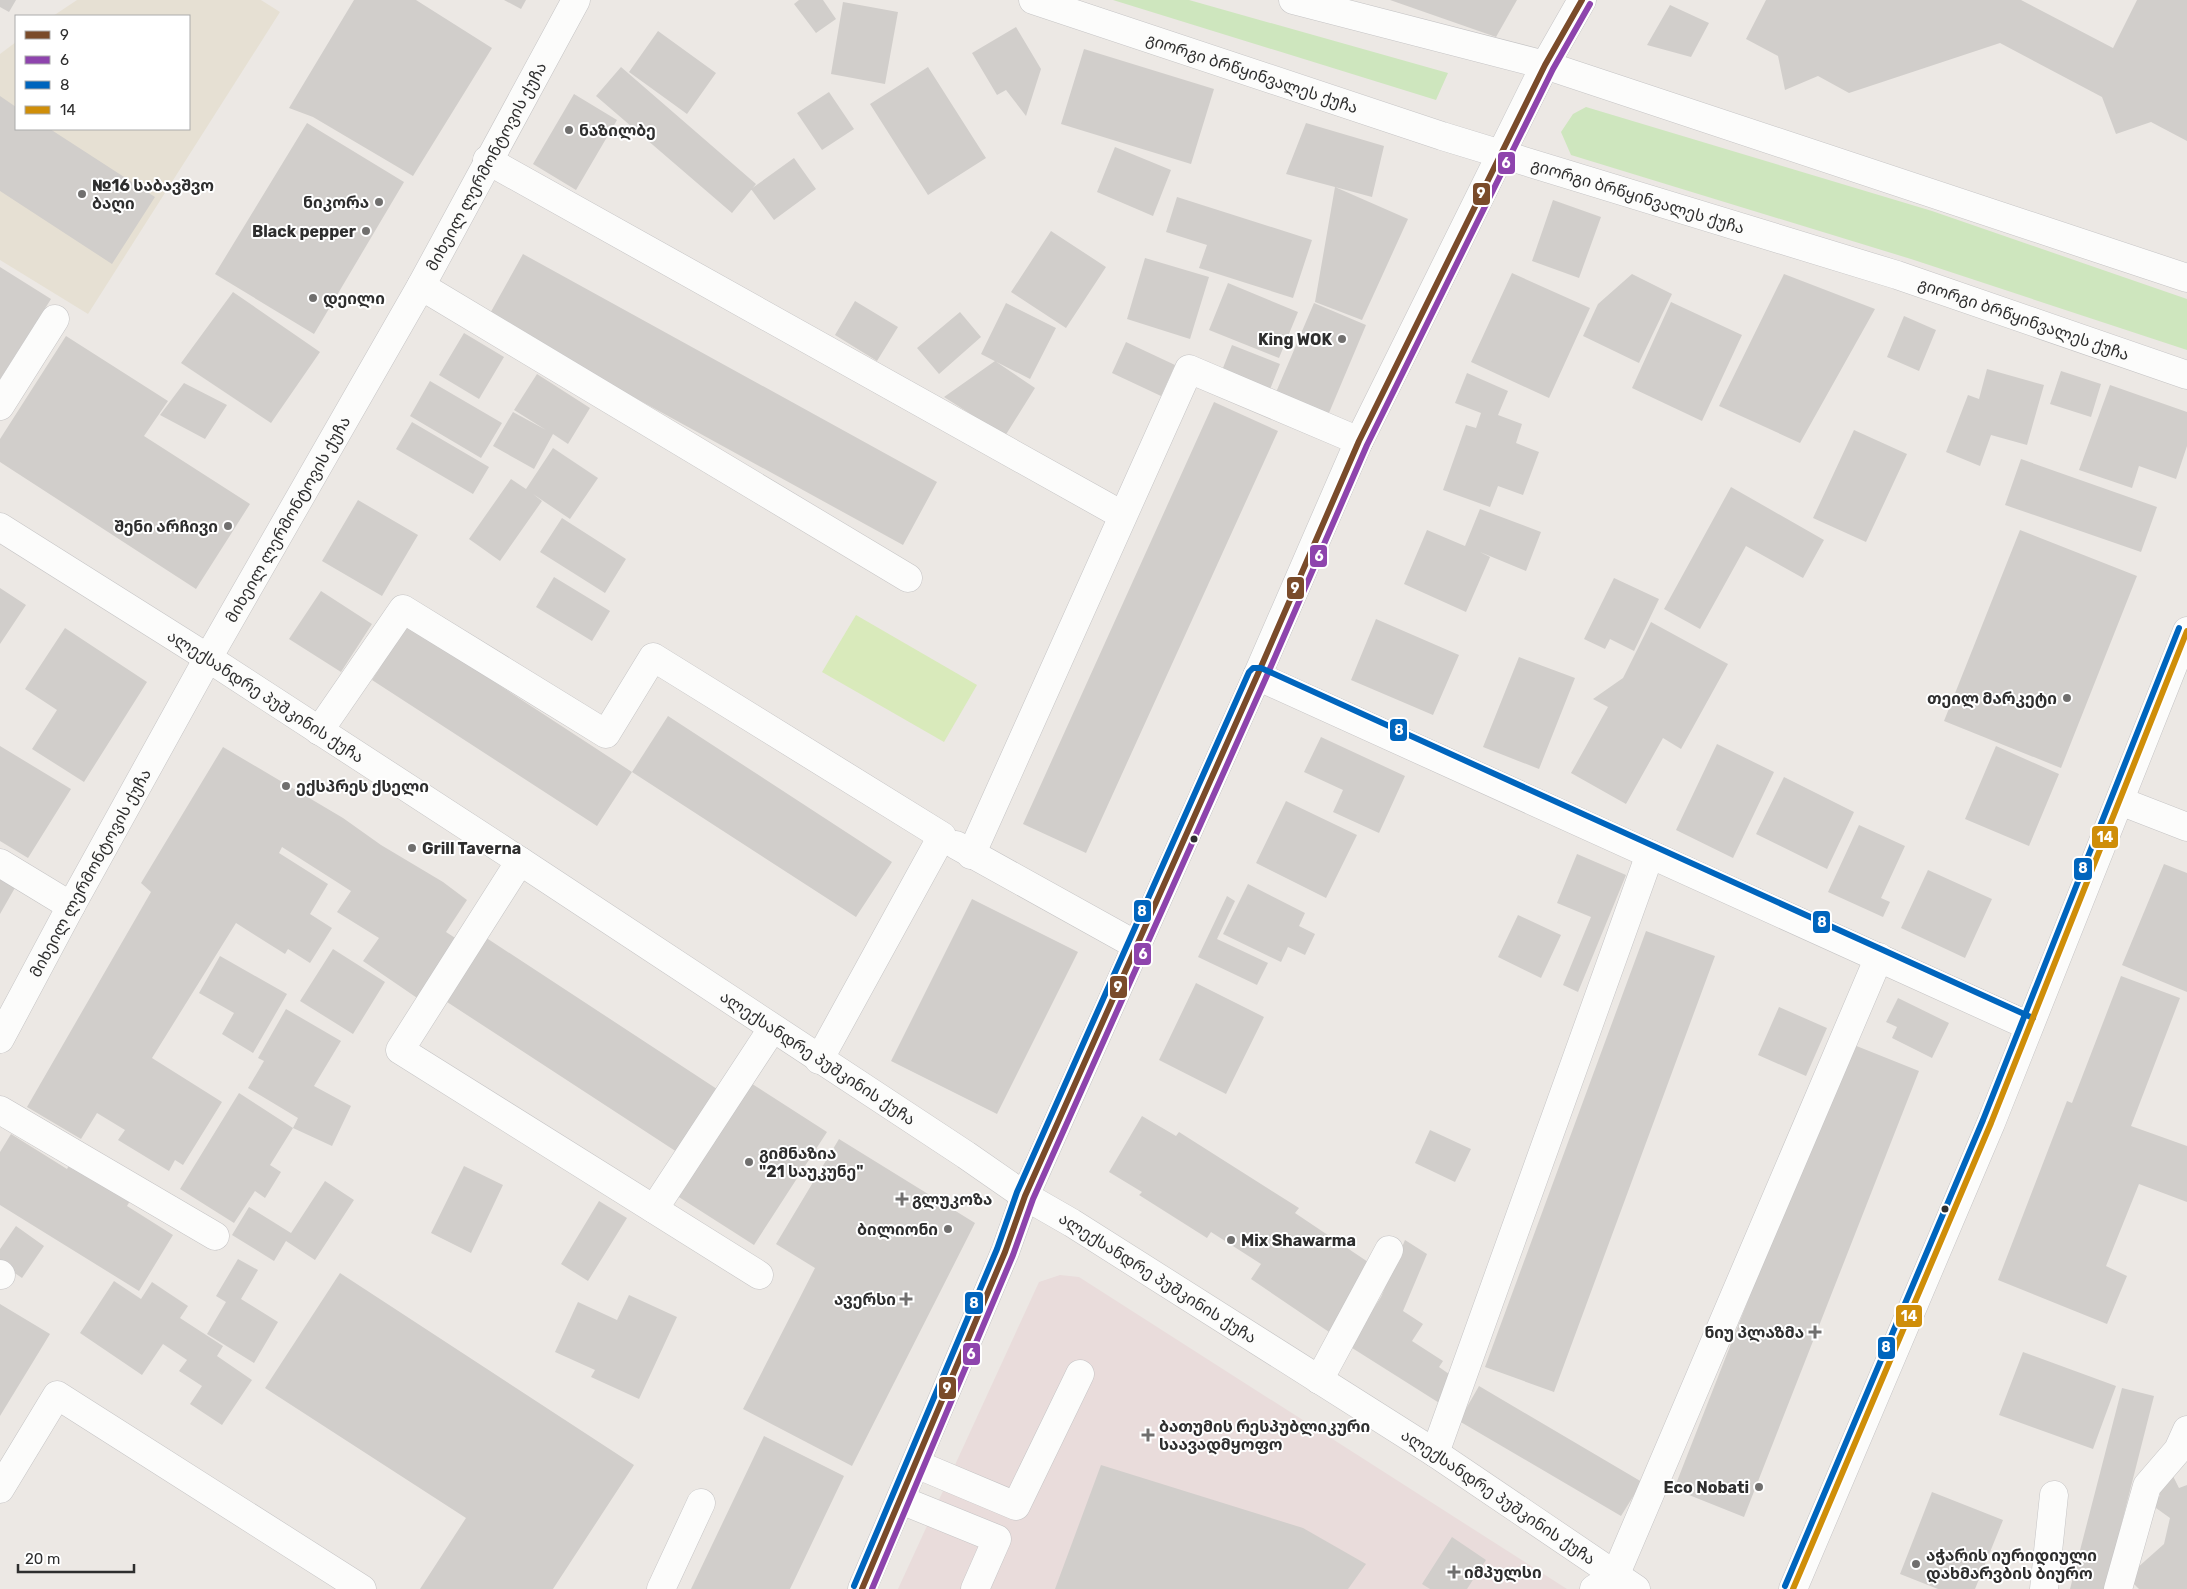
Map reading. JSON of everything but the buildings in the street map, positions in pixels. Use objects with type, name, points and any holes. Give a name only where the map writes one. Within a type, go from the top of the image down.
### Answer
[{"type":"street","name":"მიხეილ ლერმონტოვის ქუჩა","points":[[0,1040],[71,906],[208,658],[421,286],[487,160],[576,0]]},
{"type":"street","name":"გიორგი ბრწყინვალეს ქუჩა","points":[[1033,0],[1500,154],[1897,275],[2187,374]]},
{"type":"street","points":[[1293,0],[1545,65],[2187,278]]},
{"type":"street","points":[[862,1589],[1005,1252],[1024,1196],[1258,676],[1358,441],[1545,65],[1582,0]]},
{"type":"street","points":[[487,160],[1122,515]]},
{"type":"street","points":[[421,286],[908,578]]},
{"type":"street","points":[[0,406],[55,319]]},
{"type":"street","points":[[971,855],[1189,369],[1358,441]]},
{"type":"street","name":"ალექსანდრე პუშკინის ქუჩა","points":[[0,527],[208,658],[520,861],[819,1060],[966,1155],[1024,1196],[1072,1223],[1435,1453],[1615,1585]]},
{"type":"street","points":[[319,731],[402,609],[606,734],[653,657],[971,855],[1136,945]]},
{"type":"street","points":[[1793,1589],[1991,1123],[2187,631]]},
{"type":"street","points":[[1258,676],[2029,1026]]},
{"type":"street","points":[[2120,801],[2187,827]]},
{"type":"street","points":[[819,1060],[942,836]]},
{"type":"street","points":[[1435,1453],[1650,854]]},
{"type":"street","points":[[520,861],[400,1050],[759,1275]]},
{"type":"street","points":[[0,863],[71,906]]},
{"type":"street","points":[[1615,1585],[1879,957]]},
{"type":"street","points":[[654,1209],[772,1029]]},
{"type":"street","points":[[0,1110],[215,1236]]},
{"type":"street","points":[[1320,1380],[1389,1250]]},
{"type":"street","points":[[916,1464],[1016,1506],[1080,1374]]},
{"type":"street","points":[[0,1489],[57,1395],[362,1589]]},
{"type":"street","points":[[2118,1589],[2147,1486],[2184,1445]]},
{"type":"street","points":[[2044,1589],[2054,1495]]},
{"type":"street","points":[[901,1500],[997,1539],[975,1589]]},
{"type":"street","points":[[661,1589],[701,1503]]},
{"type":"shaded area","name":"№16 საბავშვო ბაღი","points":[[77,0],[261,0],[280,12],[88,314],[0,260],[0,54],[15,43],[15,130],[190,130],[190,15],[54,15]]},
{"type":"shaded area","name":"ბათუმის რესპუბლიკური საავადმყოფო","points":[[1060,1275],[1079,1277],[1567,1589],[898,1589],[1039,1282]]},
{"type":"green space","points":[[1113,0],[1189,0],[1448,73],[1436,100]]},
{"type":"green space","points":[[1586,107],[1932,211],[2187,299],[2187,350],[1911,259],[1571,155],[1561,132],[1573,114]]},
{"type":"green space","points":[[856,615],[977,685],[944,742],[822,672]]},
{"type":"transit line","name":"9","points":[[862,1589],[1005,1252],[1025,1196],[1257,676],[1359,441],[1545,65],[1582,0]]},
{"type":"transit line","name":"6","points":[[872,1589],[1013,1255],[1033,1199],[1265,680],[1367,445],[1553,69],[1590,4]]},
{"type":"transit line","name":"8","points":[[1785,1586],[1983,1120],[2179,628]]},
{"type":"transit line","name":"14","points":[[1793,1589],[1991,1123],[2187,631]]},
{"type":"transit line","name":"8","points":[[854,1586],[997,1249],[1017,1192],[1249,672],[1253,668],[1261,668],[2033,1018]]},
{"type":"place","name":"ნაზილბე","points":[[569,130]]},
{"type":"place","name":"№16 საბავშვო ბაღი","points":[[82,194]]},
{"type":"place","name":"ნიკორა","points":[[379,202]]},
{"type":"place","name":"Black pepper","points":[[366,231]]},
{"type":"place","name":"დეილი","points":[[313,298]]},
{"type":"place","name":"King WOK","points":[[1342,339]]},
{"type":"place","name":"შენი არჩივი","points":[[228,526]]},
{"type":"place","name":"თეილ მარკეტი","points":[[2067,698]]},
{"type":"place","name":"ექსპრეს ქსელი","points":[[286,786]]},
{"type":"place","name":"Grill Taverna","points":[[412,848]]},
{"type":"place","name":"გიმნაზია \"21 საუკუნე\"","points":[[749,1162]]},
{"type":"place","name":"გლუკოზა","points":[[902,1199]]},
{"type":"place","name":"ბილიონი","points":[[948,1229]]},
{"type":"place","name":"Mix Shawarma","points":[[1231,1240]]},
{"type":"place","name":"ავერსი","points":[[906,1299]]},
{"type":"place","name":"ნიუ პლაზმა","points":[[1815,1332]]},
{"type":"place","name":"ბათუმის რესპუბლიკური საავადმყოფო","points":[[1148,1435]]},
{"type":"place","name":"Eco Nobati","points":[[1759,1487]]},
{"type":"place","name":"აჭარის იურიდიული დახმარვბის ბიურო","points":[[1916,1564]]},
{"type":"place","name":"იმპულსი","points":[[1454,1572]]}]
